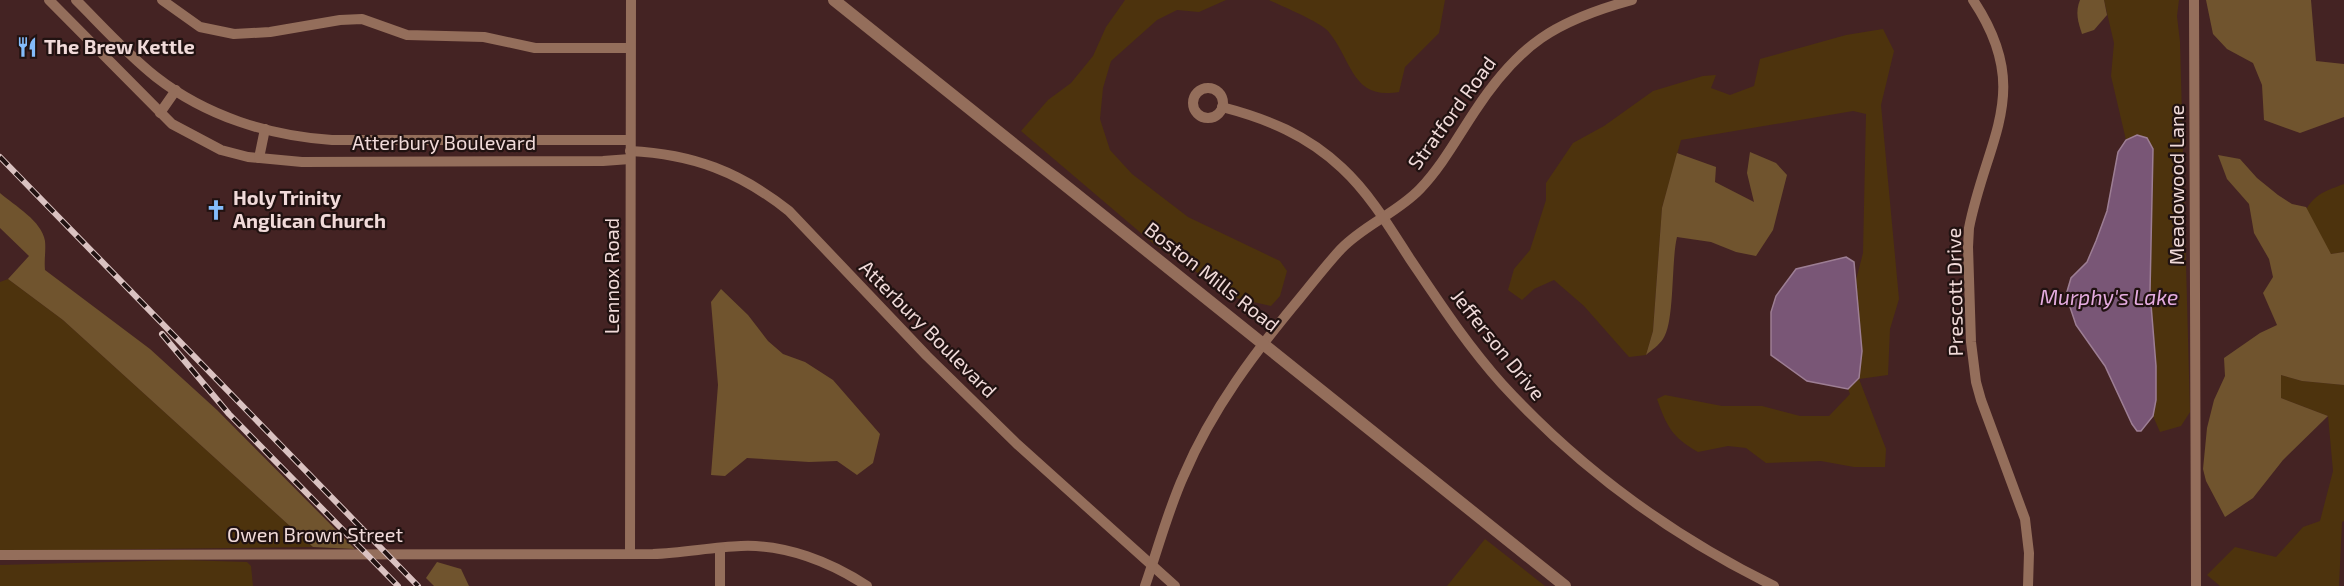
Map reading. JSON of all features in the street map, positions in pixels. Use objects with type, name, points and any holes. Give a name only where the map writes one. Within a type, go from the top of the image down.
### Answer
[{"type":"street","name":"Atterbury Boulevard","points":[[50,0],[160,112],[181,129],[221,150],[259,158],[302,162],[610,161],[630,150]]},
{"type":"street","name":"Atterbury Boulevard","points":[[76,0],[139,62],[176,90],[216,113],[265,129],[311,139],[630,150],[698,160],[764,191],[789,211],[927,356],[1056,480],[1175,586]]},
{"type":"street","points":[[162,0],[200,27],[234,34],[270,32],[356,18],[407,34],[484,37],[536,48],[630,48]]},
{"type":"street","name":"Lennox Road","points":[[630,553],[631,0]]},
{"type":"street","name":"Boston Mills Road","points":[[834,0],[1565,586]]},
{"type":"street","name":"Stratford Road","points":[[1145,586],[1183,476],[1194,452],[1223,400],[1263,342],[1353,237],[1404,204],[1437,169],[1498,77],[1514,60],[1532,44],[1565,23],[1632,0]]},
{"type":"street","name":"Prescott Drive","points":[[1973,0],[1984,16],[1998,48],[2004,82],[2001,118],[1970,228],[1968,247],[1973,363],[1981,400],[2025,519],[2029,553],[2028,586]]},
{"type":"street","name":"Meadowood Lane","points":[[2194,0],[2196,586]]},
{"type":"street","points":[[160,112],[176,90]]},
{"type":"street","name":"Jefferson Drive","points":[[1222,107],[1260,117],[1312,145],[1342,168],[1383,217],[1476,353],[1548,432],[1599,477],[1658,520],[1704,550],[1774,586]]},
{"type":"street","points":[[259,158],[265,129]]},
{"type":"street","name":"Owen Brown Street","points":[[0,555],[672,554],[742,546],[782,550],[832,566],[867,586]]},
{"type":"street","points":[[720,548],[720,586]]},
{"type":"shaded area","points":[[1125,0],[1226,0],[1199,12],[1177,10],[1157,20],[1111,61],[1103,88],[1100,119],[1110,150],[1132,174],[1188,217],[1280,261],[1287,271],[1280,296],[1271,306],[1236,298],[1155,245],[1021,131],[1048,100],[1071,83],[1093,56],[1106,27]]},
{"type":"shaded area","points":[[1269,0],[1445,0],[1439,33],[1405,67],[1399,92],[1383,93],[1371,90],[1362,84],[1324,27]]},
{"type":"shaded area","points":[[2080,0],[2104,0],[2107,15],[2094,30],[2082,34],[2077,13]]},
{"type":"shaded area","points":[[2104,0],[2179,0],[2177,16],[2180,42],[2190,412],[2181,426],[2160,432],[2153,416],[2156,400],[2156,366],[2150,292],[2153,149],[2137,135],[2126,140],[2111,76],[2114,43]]},
{"type":"shaded area","points":[[2206,0],[2311,0],[2316,61],[2344,64],[2344,117],[2300,133],[2264,120],[2262,85],[2253,63],[2227,49],[2213,34]]},
{"type":"shaded area","points":[[1883,29],[1894,51],[1881,105],[1899,299],[1890,329],[1888,375],[1859,379],[1886,449],[1885,467],[1854,467],[1821,461],[1766,463],[1746,448],[1728,446],[1698,452],[1676,436],[1664,417],[1657,399],[1665,395],[1722,406],[1762,406],[1800,416],[1829,416],[1850,394],[1848,389],[1859,378],[1862,351],[1856,280],[1863,253],[1866,114],[1853,111],[1681,140],[1662,208],[1653,331],[1646,355],[1629,357],[1584,306],[1554,280],[1534,289],[1522,300],[1508,290],[1514,269],[1530,250],[1546,200],[1546,183],[1573,143],[1604,126],[1653,91],[1703,76],[1716,75],[1711,88],[1730,95],[1754,86],[1760,59],[1846,35]]},
{"type":"shaded area","points":[[1750,152],[1776,163],[1787,175],[1773,230],[1756,256],[1736,252],[1711,242],[1677,237],[1667,331],[1661,341],[1646,355],[1653,331],[1662,208],[1677,153],[1716,167],[1715,182],[1754,202],[1747,173]]},
{"type":"shaded area","points":[[2218,155],[2240,159],[2257,178],[2278,195],[2292,204],[2306,207],[2331,254],[2344,252],[2344,385],[2302,381],[2281,375],[2281,398],[2328,416],[2283,460],[2253,498],[2225,517],[2206,481],[2203,469],[2207,428],[2214,400],[2225,376],[2224,358],[2260,333],[2277,325],[2263,293],[2273,277],[2269,259],[2254,233],[2249,204],[2227,179]]},
{"type":"shaded area","points":[[2344,184],[2344,252],[2331,254],[2301,222],[2312,201],[2328,190]]},
{"type":"shaded area","points":[[0,193],[39,227],[45,241],[45,270],[150,349],[217,410],[355,549],[313,547],[63,320],[8,279],[29,256],[0,228]]},
{"type":"shaded area","points":[[8,279],[63,320],[313,547],[0,551],[0,282]]},
{"type":"shaded area","points":[[721,289],[748,315],[768,341],[783,354],[805,362],[833,380],[880,434],[873,463],[857,475],[837,461],[809,462],[747,458],[725,476],[711,475],[718,385],[711,302]]},
{"type":"shaded area","points":[[2281,375],[2302,381],[2344,385],[2344,521],[2342,522],[2339,586],[2220,586],[2207,575],[2235,547],[2276,557],[2303,527],[2320,521],[2333,471],[2328,416],[2281,398]]},
{"type":"shaded area","points":[[1485,539],[1545,586],[1447,586]]},
{"type":"shaded area","points":[[183,560],[247,562],[251,566],[253,586],[0,586],[0,565]]},
{"type":"shaded area","points":[[437,562],[461,569],[469,586],[434,586],[426,578]]},
{"type":"water","name":"Murphy's Lake","points":[[2137,135],[2147,138],[2153,149],[2150,292],[2156,366],[2156,400],[2153,416],[2141,431],[2137,431],[2132,424],[2105,366],[2076,325],[2066,295],[2071,278],[2087,262],[2107,211],[2118,152],[2126,140]]},
{"type":"water","points":[[1846,257],[1854,262],[1862,351],[1859,378],[1848,389],[1807,381],[1771,355],[1771,312],[1776,296],[1796,269]]},
{"type":"railway","points":[[0,157],[418,586]]},
{"type":"railway","points":[[162,334],[229,414],[398,586]]},
{"type":"place","name":"The Brew Kettle","points":[[27,47]]},
{"type":"place","name":"Holy Trinity Anglican Church","points":[[216,210]]}]
